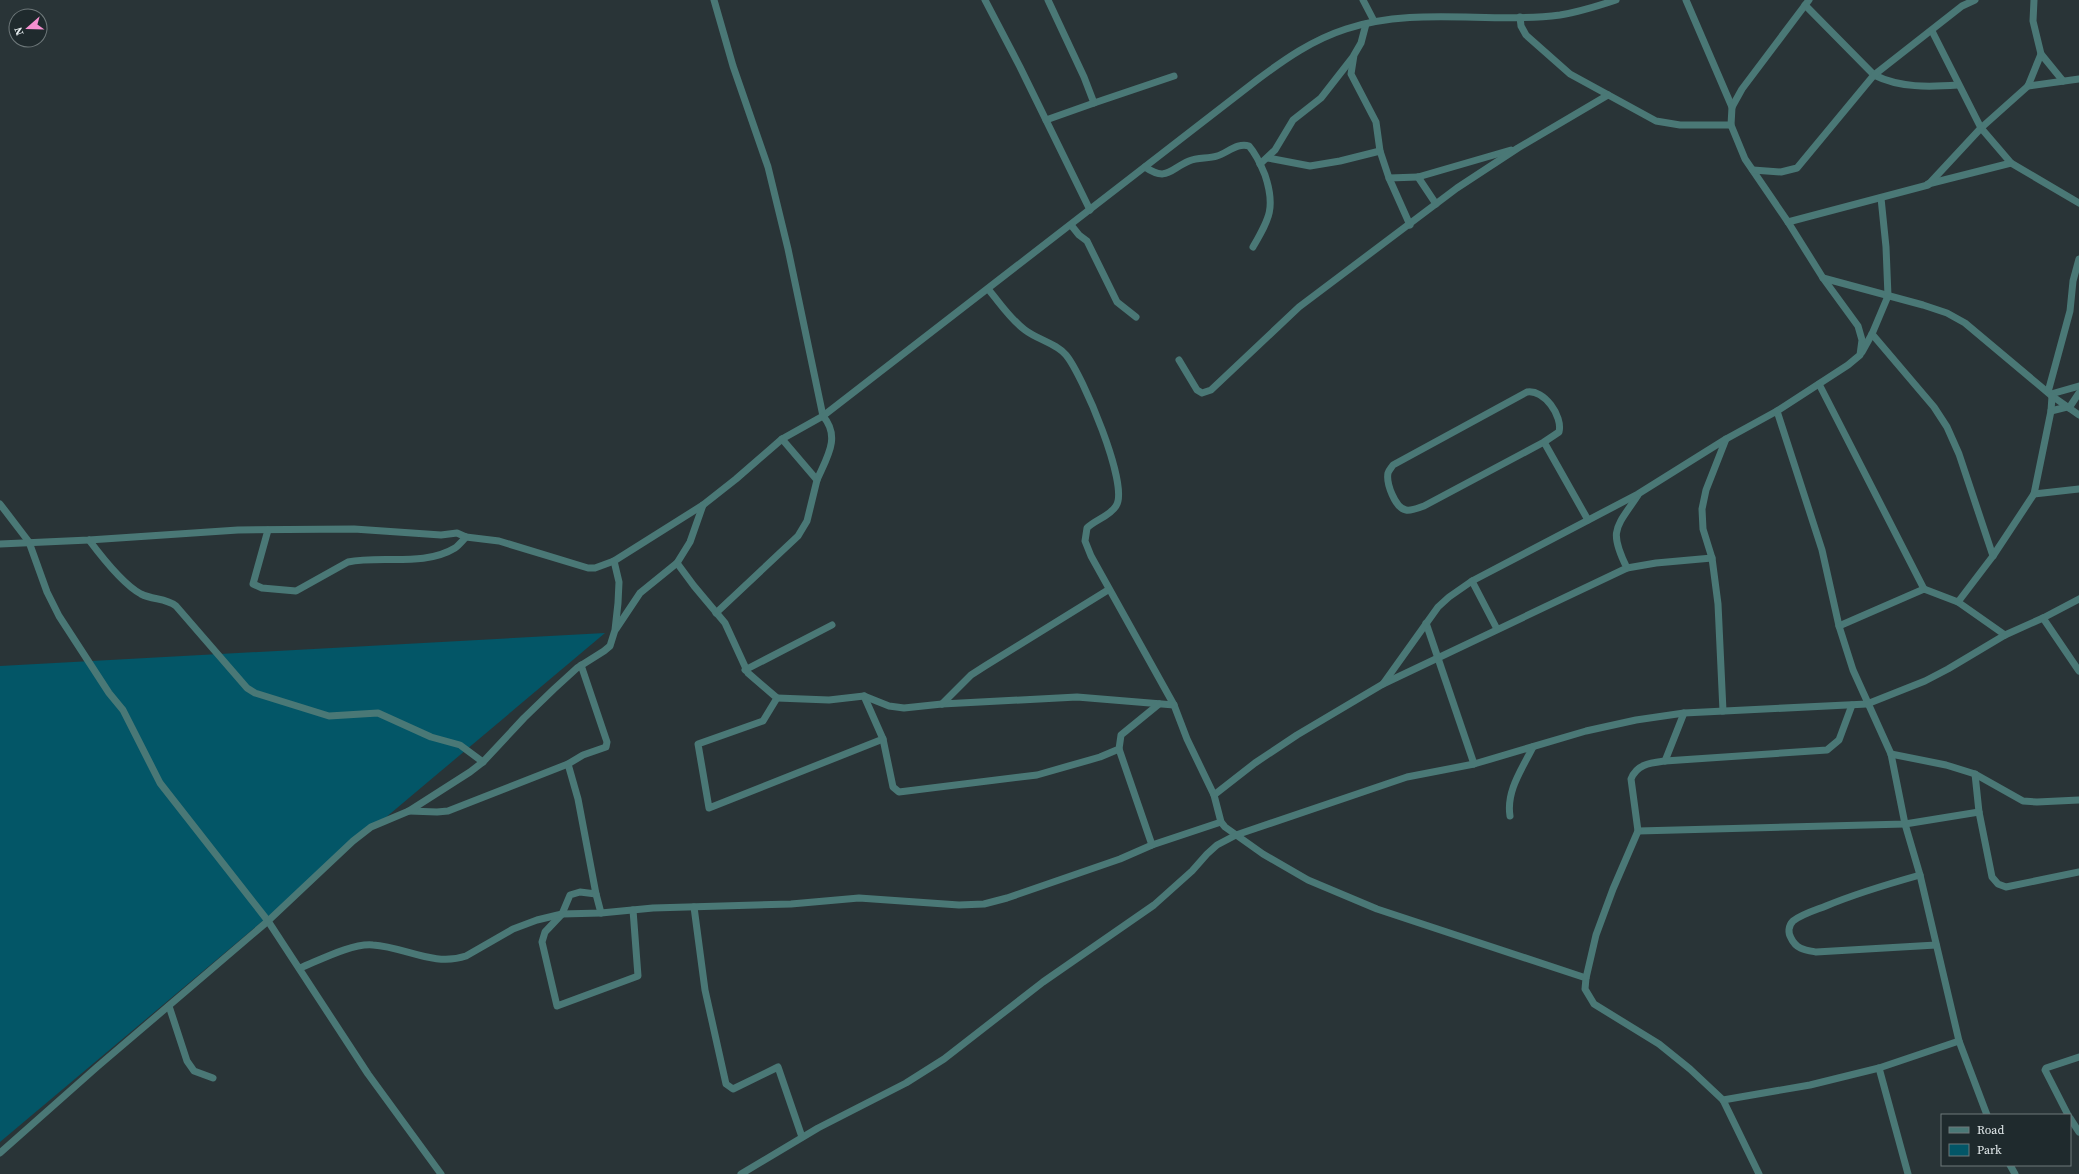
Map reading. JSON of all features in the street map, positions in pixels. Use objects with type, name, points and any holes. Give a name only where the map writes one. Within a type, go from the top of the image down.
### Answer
[{"type":"street","points":[[714,0],[733,66],[768,167],[788,250],[823,416],[830,425],[832,438],[829,453],[817,480],[807,521],[802,532],[716,613]]},
{"type":"street","points":[[985,0],[1090,210]]},
{"type":"street","points":[[1048,0],[1084,77],[1094,103]]},
{"type":"street","points":[[1363,0],[1374,22]]},
{"type":"street","points":[[0,544],[268,530],[354,529],[441,535],[457,534],[466,537],[499,541],[554,559],[588,568],[595,568],[614,561],[703,505],[736,479],[782,439],[823,416],[1290,55],[1331,34],[1374,22],[1428,16],[1520,17],[1560,15],[1616,0]]},
{"type":"street","points":[[1686,0],[1732,107]]},
{"type":"street","points":[[1753,170],[1781,172],[1797,168],[1874,74],[1932,31],[1961,3],[1975,0]]},
{"type":"street","points":[[2034,0],[2033,20],[2041,54],[2062,81]]},
{"type":"street","points":[[1860,355],[1862,340],[1858,326],[1823,278],[1740,150],[1731,125],[1732,107],[1742,89],[1807,2],[1874,74],[1889,81],[1916,86],[1958,85]]},
{"type":"street","points":[[1520,17],[1521,26],[1526,34],[1570,74],[1656,121],[1666,124],[1731,125]]},
{"type":"street","points":[[1260,164],[1268,158],[1293,120],[1321,98],[1354,55],[1361,43],[1366,24]]},
{"type":"street","points":[[1932,31],[1958,85],[1982,128],[2011,163],[2079,203]]},
{"type":"street","points":[[1928,184],[1982,128],[2028,86],[2041,54]]},
{"type":"street","points":[[1354,55],[1352,74],[1376,122],[1380,151],[1388,178],[1410,225]]},
{"type":"street","points":[[1046,120],[1174,76]]},
{"type":"street","points":[[2028,86],[2079,79]]},
{"type":"street","points":[[1178,360],[1197,390],[1202,393],[1211,390],[1299,307],[1410,225],[1457,188],[1518,148],[1608,95]]},
{"type":"street","points":[[1145,167],[1155,173],[1166,174],[1192,160],[1218,156],[1244,144],[1252,150],[1260,164],[1272,198],[1266,224],[1253,247]]},
{"type":"street","points":[[1388,178],[1418,177],[1518,148]]},
{"type":"street","points":[[1268,158],[1310,166],[1340,162],[1380,151]]},
{"type":"street","points":[[1788,222],[2011,163]]},
{"type":"street","points":[[1418,177],[1436,204]]},
{"type":"street","points":[[1383,684],[1438,607],[1449,596],[1472,581],[1638,494],[1726,439],[1777,411],[1860,355],[1872,334],[1888,296],[1886,247],[1881,198]]},
{"type":"street","points":[[1071,225],[1079,235],[1087,241],[1117,302],[1136,317]]},
{"type":"street","points":[[1958,602],[1992,556],[2034,494],[2051,412],[2050,394],[2070,311],[2073,281],[2079,259]]},
{"type":"street","points":[[1823,278],[1947,313],[1965,322],[2050,394],[2079,415]]},
{"type":"street","points":[[988,289],[1020,326],[1033,335],[1055,346],[1066,355],[1089,398],[1111,456],[1117,479],[1117,505],[1091,524],[1085,533],[1085,542],[1108,590],[1174,706],[1187,739],[1214,795],[1221,822],[1236,835],[1263,854],[1308,880],[1377,909],[1586,978]]},
{"type":"street","points":[[1872,334],[1934,407],[1947,427],[1959,454],[1992,556]]},
{"type":"street","points":[[1819,384],[1924,589],[1958,602],[2005,634]]},
{"type":"street","points":[[2050,394],[2079,386]]},
{"type":"street","points":[[1533,391],[1539,393],[1551,406],[1559,420],[1559,432],[1544,442],[1424,506],[1412,510],[1405,510],[1400,507],[1389,483],[1388,472],[1393,465],[1527,392],[1533,391]]},
{"type":"street","points":[[2051,412],[2068,408],[2079,393]]},
{"type":"street","points":[[1777,411],[1822,550],[1839,626],[1853,670],[1867,704],[1891,754],[1905,824],[1920,875],[1960,1041],[1987,1114]]},
{"type":"street","points":[[782,439],[817,480]]},
{"type":"street","points":[[1723,711],[1718,604],[1712,558],[1703,529],[1702,509],[1706,490],[1726,439]]},
{"type":"street","points":[[1544,442],[1588,520]]},
{"type":"street","points":[[2034,494],[2079,489]]},
{"type":"street","points":[[1627,568],[1615,542],[1616,531],[1638,494]]},
{"type":"street","points":[[0,504],[29,542],[47,592],[59,616],[109,693],[123,710],[160,783],[268,921],[368,1074],[441,1174]]},
{"type":"street","points":[[615,630],[640,593],[677,563],[690,542],[703,505]]},
{"type":"street","points":[[268,530],[253,584],[262,588],[293,591],[348,562],[356,560],[407,560],[435,555],[455,548],[466,537]]},
{"type":"street","points":[[89,540],[113,569],[139,593],[172,602],[247,688],[254,693],[329,716],[373,712],[383,715],[431,737],[460,745],[483,762]]},
{"type":"street","points":[[1214,795],[1255,763],[1291,739],[1383,684],[1438,659],[1497,629],[1627,568],[1656,563],[1712,558]]},
{"type":"street","points":[[0,1153],[97,1067],[268,921],[366,830],[409,810],[483,762],[535,706],[581,665],[610,646],[615,630],[619,582],[614,561]]},
{"type":"street","points":[[677,563],[725,623],[745,670],[777,698],[829,700],[864,696],[896,707],[912,708],[942,704],[1077,697],[1174,706]]},
{"type":"street","points":[[1472,581],[1497,629]]},
{"type":"street","points":[[1839,626],[1924,589]]},
{"type":"street","points":[[942,704],[971,675],[1108,590]]},
{"type":"street","points":[[741,1174],[802,1137],[906,1083],[944,1059],[1043,982],[1154,905],[1192,871],[1217,845],[1236,835],[1407,777],[1474,764],[1586,731],[1636,720],[1684,713],[1867,704],[1925,681],[1948,669],[2005,634],[2043,618],[2079,599]]},
{"type":"street","points":[[2043,618],[2079,671]]},
{"type":"street","points":[[1426,623],[1474,764]]},
{"type":"street","points":[[745,670],[832,625]]},
{"type":"street","points":[[409,810],[437,812],[448,811],[568,764],[583,755],[606,747],[607,742],[581,665]]},
{"type":"street","points":[[864,696],[883,739],[893,787],[899,792],[1037,775],[1100,757],[1120,749]]},
{"type":"street","points":[[777,698],[763,721],[698,744],[709,808],[883,739]]},
{"type":"street","points":[[1152,844],[1120,749],[1121,735],[1158,704]]},
{"type":"street","points":[[1759,1174],[1723,1100],[1690,1069],[1659,1044],[1594,1004],[1585,989],[1586,978],[1596,935],[1613,889],[1638,831],[1631,779],[1633,773],[1647,764],[1665,761],[1827,750],[1839,740],[1852,705]]},
{"type":"street","points":[[1665,761],[1684,713]]},
{"type":"street","points":[[1510,816],[1508,806],[1510,793],[1534,747]]},
{"type":"street","points":[[1891,754],[1946,765],[1975,774],[2023,800],[2037,802],[2079,800]]},
{"type":"street","points":[[568,764],[578,799],[596,894],[602,913]]},
{"type":"street","points":[[1975,774],[1979,812],[1992,877],[1998,884],[2006,887],[2079,872]]},
{"type":"street","points":[[1638,831],[1905,824],[1979,812]]},
{"type":"street","points":[[300,968],[365,944],[380,946],[433,959],[458,959],[466,956],[512,929],[537,920],[562,914],[812,903],[859,898],[959,905],[984,904],[1007,898],[1120,859],[1152,844],[1221,822]]},
{"type":"street","points":[[1920,875],[1865,890],[1813,911],[1792,922],[1789,928],[1790,937],[1796,946],[1816,952],[1936,944]]},
{"type":"street","points":[[596,894],[580,892],[573,893],[568,898],[562,914],[545,932],[542,942],[557,1006],[638,976],[633,910]]},
{"type":"street","points":[[694,907],[705,990],[726,1084],[733,1089],[778,1067],[802,1137]]},
{"type":"street","points":[[169,1006],[187,1061],[194,1071],[213,1078]]},
{"type":"street","points":[[1723,1100],[1810,1085],[1879,1068],[1960,1041]]},
{"type":"street","points":[[2068,1114],[2045,1070],[2046,1068],[2079,1057]]},
{"type":"street","points":[[1879,1068],[1908,1174]]},
{"type":"street","points":[[2071,1120],[2079,1132]]},
{"type":"street","points":[[423,1150],[433,1174]]},
{"type":"green space","points":[[605,633],[0,1142],[0,666]]}]
